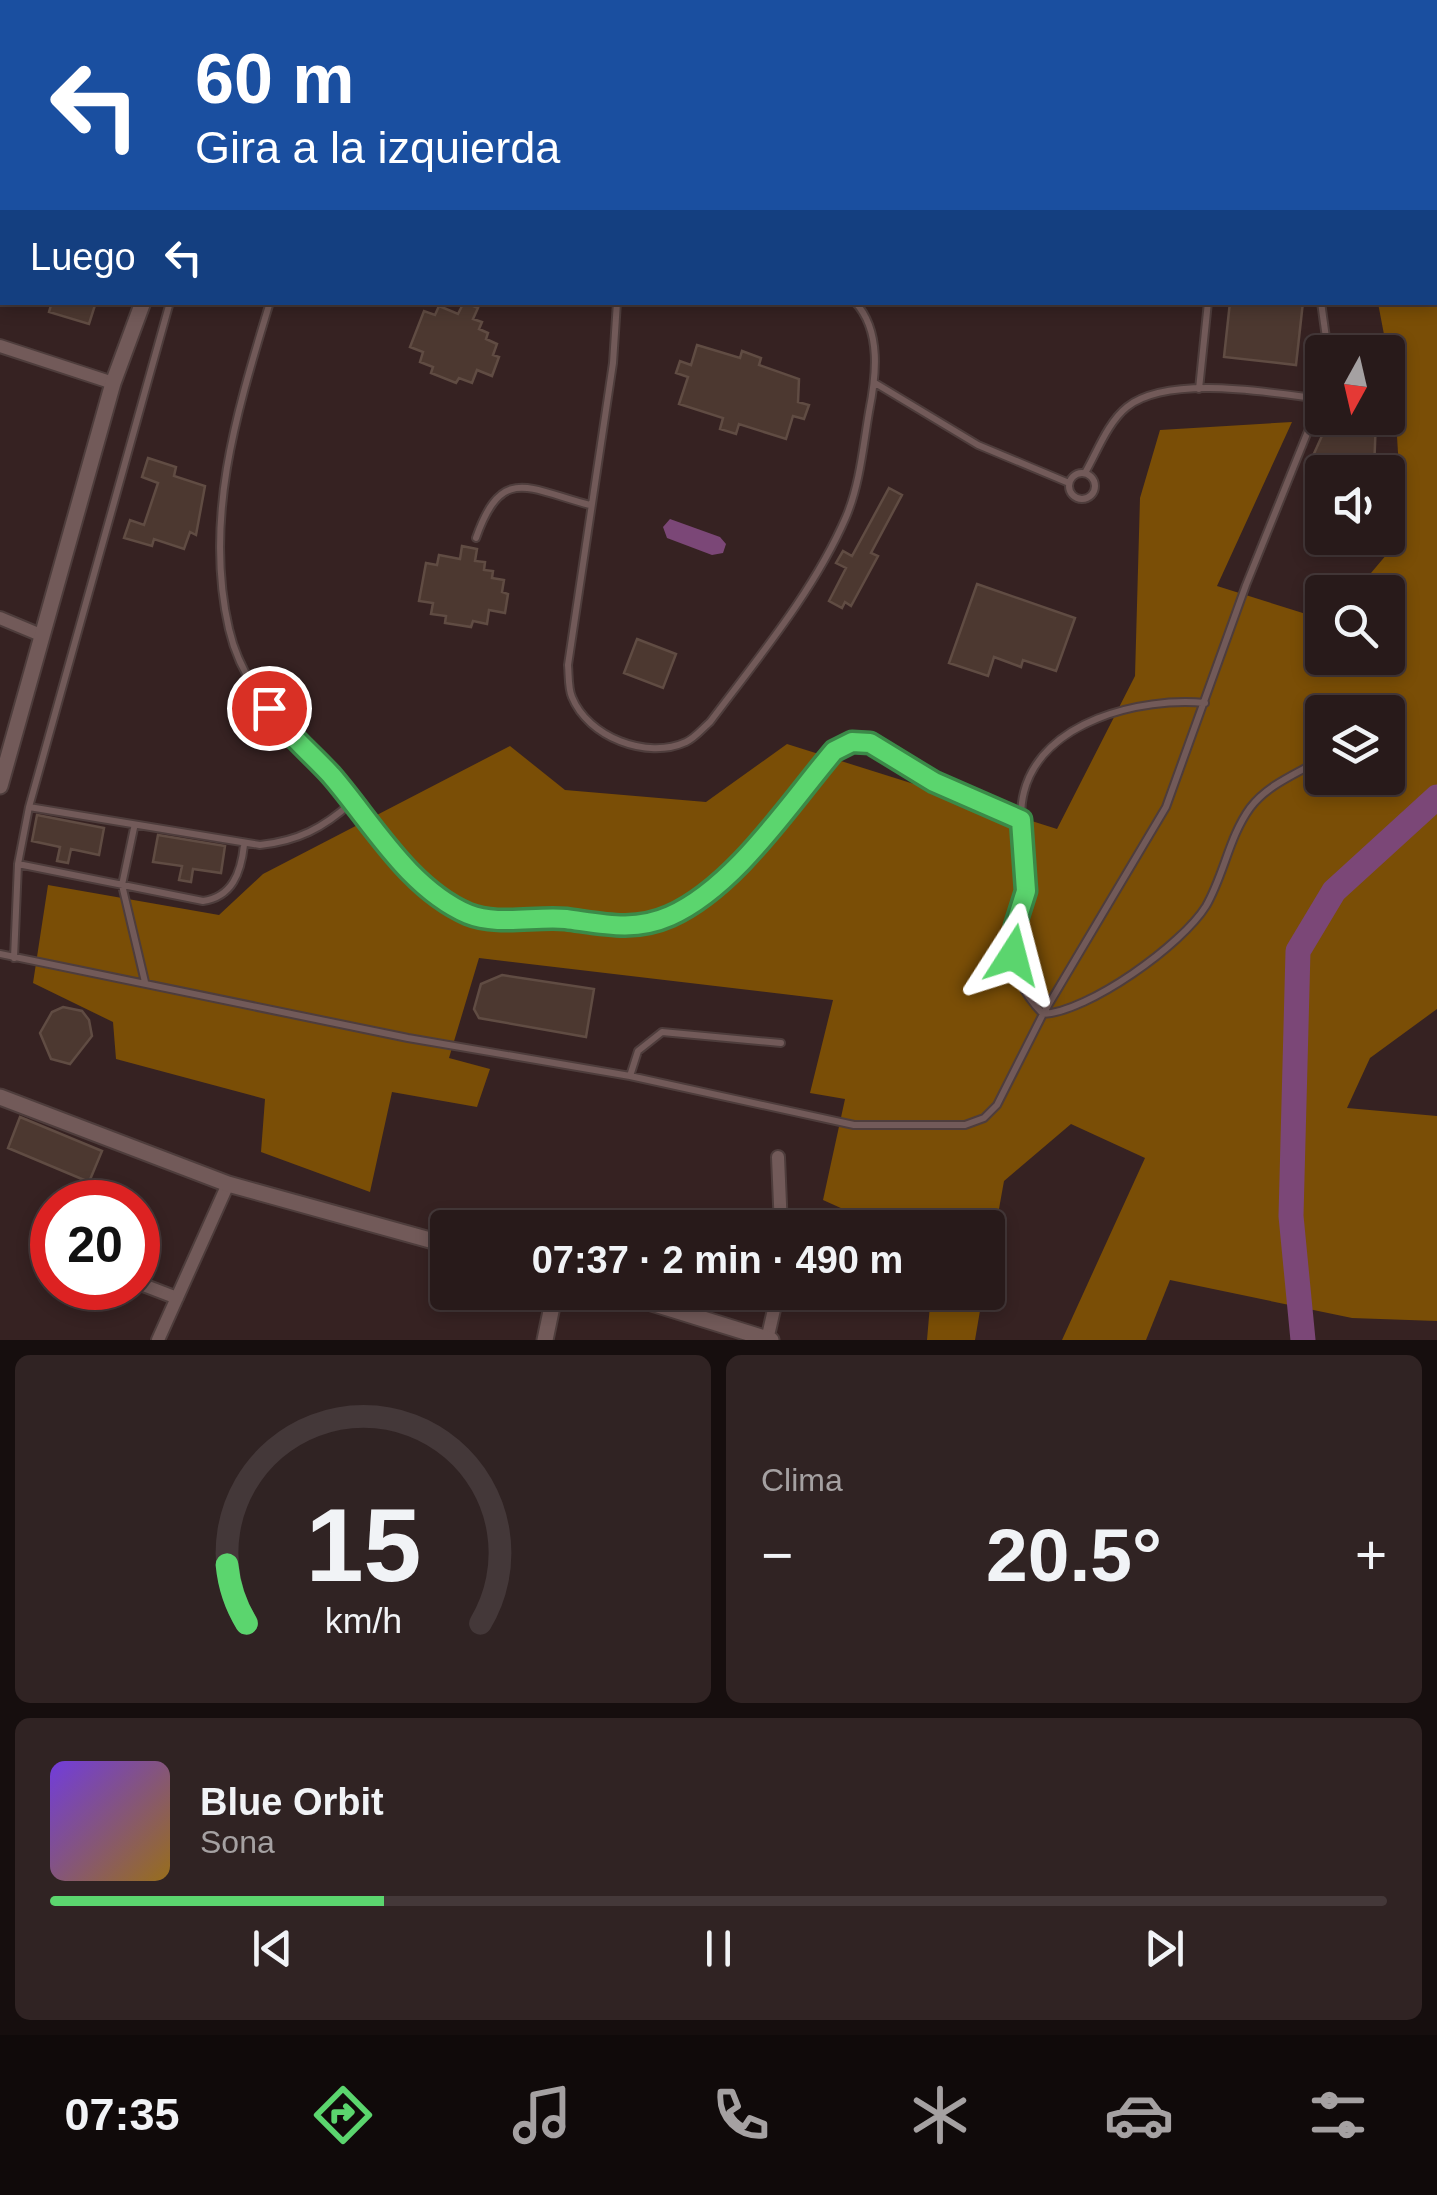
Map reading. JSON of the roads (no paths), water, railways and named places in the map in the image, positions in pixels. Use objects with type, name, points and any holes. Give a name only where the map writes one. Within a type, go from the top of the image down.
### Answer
[{"type":"street","points":[[0,786],[113,383],[142,305]]},
{"type":"street","points":[[0,346],[113,383]]},
{"type":"street","points":[[0,618],[43,636]]},
{"type":"street","points":[[0,1097],[228,1184],[430,1240]]},
{"type":"street","points":[[778,1157],[780,1210]]},
{"type":"street","points":[[158,1340],[228,1184]]},
{"type":"street","points":[[160,1292],[177,1298]]},
{"type":"street","points":[[546,1340],[551,1310]]},
{"type":"street","points":[[673,1310],[768,1340],[774,1310]]},
{"type":"lane","points":[[14,958],[18,864],[29,807],[169,305]]},
{"type":"lane","points":[[269,305],[225,472],[222,563],[229,630],[254,688],[284,730],[316,758],[351,803],[432,891],[470,915],[566,919],[606,927],[630,927],[671,916],[732,872],[834,751],[852,742],[870,743],[934,782],[1021,820]]},
{"type":"lane","points":[[617,305],[613,363],[568,665],[571,696],[603,733],[647,748],[688,742],[710,722],[818,568],[846,516],[875,383],[871,335],[856,305]]},
{"type":"lane","points":[[1198,389],[1208,305]]},
{"type":"lane","points":[[1321,305],[1326,335]]},
{"type":"lane","points":[[875,383],[978,445],[1069,483]]},
{"type":"lane","points":[[1069,483],[1074,476],[1085,473],[1117,417],[1130,404],[1162,393],[1198,389],[1305,397]]},
{"type":"lane","points":[[0,954],[408,1038],[630,1076],[854,1124],[965,1126],[984,1118],[997,1105],[1043,1014],[1166,808],[1308,435]]},
{"type":"lane","points":[[1069,483],[1072,494],[1087,498],[1096,485],[1085,473]]},
{"type":"lane","points":[[476,538],[488,503],[501,490],[522,487],[590,504]]},
{"type":"lane","points":[[1043,1014],[1024,993],[1013,955],[1015,926],[1026,891],[1021,820],[1024,791],[1051,746],[1122,710],[1160,702],[1204,703]]},
{"type":"lane","points":[[1043,1014],[1077,1006],[1174,944],[1204,910],[1250,808],[1270,788],[1305,768]]},
{"type":"lane","points":[[29,807],[244,846],[284,843],[322,828],[351,803]]},
{"type":"lane","points":[[134,828],[122,885],[145,982]]},
{"type":"lane","points":[[18,864],[203,901],[220,898],[232,888],[244,846]]},
{"type":"lane","points":[[630,1076],[638,1051],[662,1032],[780,1042]]},
{"type":"waterway","points":[[1303,1340],[1291,1216],[1298,951],[1334,891],[1437,797]]}]
